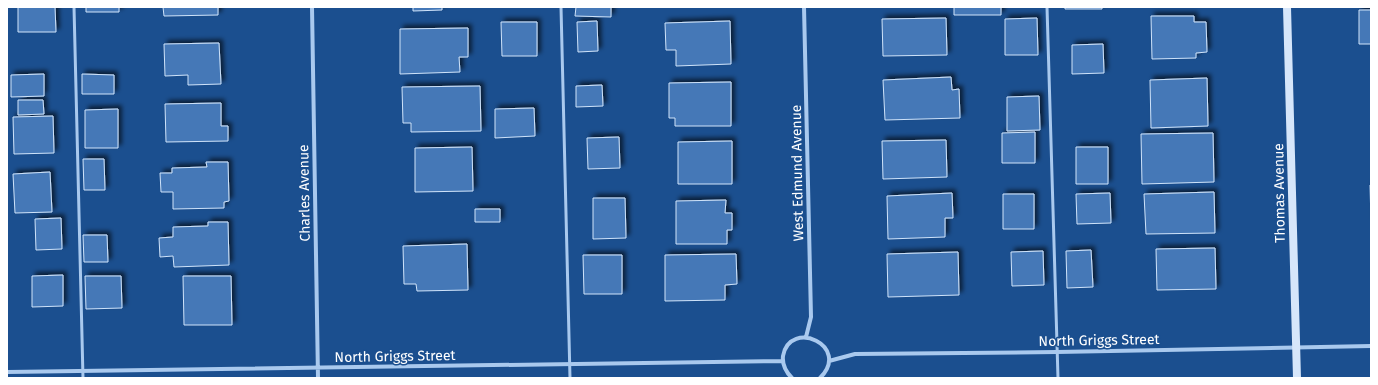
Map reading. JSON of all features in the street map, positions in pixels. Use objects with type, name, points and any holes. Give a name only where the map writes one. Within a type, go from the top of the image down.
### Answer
[{"type":"street","name":"Charles Avenue","points":[[312,7],[318,378]]},
{"type":"street","name":"West Edmund Avenue","points":[[804,7],[811,318],[806,337]]},
{"type":"street","name":"Thomas Avenue","points":[[1287,7],[1297,378]]},
{"type":"street","points":[[792,378],[786,372],[783,361],[784,354],[787,347],[799,338],[806,337],[813,338],[820,342],[825,347],[828,354],[829,362],[826,370],[820,378]]},
{"type":"street","name":"North Griggs Street","points":[[829,362],[855,354],[1371,346]]},
{"type":"street","name":"North Griggs Street","points":[[7,372],[783,361]]},
{"type":"lane","points":[[74,7],[83,378]]},
{"type":"lane","points":[[561,7],[570,378]]},
{"type":"lane","points":[[1048,7],[1058,378]]},
{"type":"building","points":[[18,7],[55,7],[56,32],[18,32]]},
{"type":"building","points":[[86,7],[119,7],[119,12],[86,12]]},
{"type":"building","points":[[163,7],[218,7],[218,15],[164,16]]},
{"type":"building","points":[[413,7],[442,7],[442,10],[413,11]]},
{"type":"building","points":[[576,7],[611,7],[611,17],[575,16]]},
{"type":"building","points":[[954,7],[1001,7],[1001,15],[954,15]]},
{"type":"building","points":[[1065,7],[1102,7],[1102,9],[1065,9]]},
{"type":"building","points":[[1359,10],[1371,10],[1371,44],[1359,44]]},
{"type":"building","points":[[1151,16],[1194,16],[1194,22],[1206,22],[1207,52],[1196,53],[1196,58],[1152,59]]},
{"type":"building","points":[[946,18],[947,55],[883,56],[882,19]]},
{"type":"building","points":[[1037,18],[1038,55],[1005,55],[1005,19]]},
{"type":"building","points":[[597,21],[598,51],[578,52],[577,22]]},
{"type":"building","points":[[730,21],[731,64],[676,66],[676,50],[666,50],[665,23]]},
{"type":"building","points":[[501,22],[537,22],[537,56],[502,56]]},
{"type":"building","points":[[468,28],[468,57],[459,57],[460,72],[400,74],[400,29]]},
{"type":"building","points":[[219,43],[221,84],[188,85],[188,75],[165,76],[164,44]]},
{"type":"building","points":[[1103,44],[1104,73],[1072,74],[1072,45]]},
{"type":"building","points":[[44,74],[44,96],[11,97],[11,75]]},
{"type":"building","points":[[82,74],[114,75],[114,94],[82,94]]},
{"type":"building","points":[[951,77],[952,90],[959,89],[960,118],[885,120],[883,80]]},
{"type":"building","points":[[1207,78],[1208,126],[1151,128],[1150,80]]},
{"type":"building","points":[[731,82],[731,126],[675,126],[675,118],[669,118],[669,83]]},
{"type":"building","points":[[602,85],[603,106],[576,107],[576,86]]},
{"type":"building","points":[[480,86],[481,131],[411,132],[411,123],[403,123],[402,87]]},
{"type":"building","points":[[1039,96],[1040,130],[1007,131],[1007,97]]},
{"type":"building","points":[[18,100],[43,100],[44,114],[18,115]]},
{"type":"building","points":[[221,103],[221,126],[228,126],[228,141],[166,142],[165,104]]},
{"type":"building","points":[[534,108],[535,136],[495,138],[495,109]]},
{"type":"building","points":[[118,109],[118,148],[85,148],[85,110]]},
{"type":"building","points":[[53,116],[54,153],[14,154],[13,117]]},
{"type":"building","points":[[1035,132],[1035,163],[1002,163],[1002,133]]},
{"type":"building","points":[[1213,133],[1214,182],[1142,184],[1141,134]]},
{"type":"building","points":[[619,137],[620,168],[588,169],[587,138]]},
{"type":"building","points":[[946,140],[947,177],[883,179],[882,141]]},
{"type":"building","points":[[732,141],[732,184],[678,184],[678,142]]},
{"type":"building","points":[[472,147],[473,191],[415,192],[415,148]]},
{"type":"building","points":[[1076,147],[1108,147],[1108,184],[1076,184]]},
{"type":"building","points":[[83,159],[104,159],[105,190],[84,190]]},
{"type":"building","points":[[206,162],[228,162],[229,201],[224,202],[224,208],[173,209],[173,192],[161,192],[160,173],[172,173],[172,168],[207,167]]},
{"type":"building","points":[[50,172],[52,212],[15,213],[13,174]]},
{"type":"building","points":[[1370,185],[1371,185],[1371,222]]},
{"type":"building","points":[[1214,192],[1215,233],[1146,234],[1144,194]]},
{"type":"building","points":[[952,193],[953,218],[945,218],[945,237],[888,239],[887,196]]},
{"type":"building","points":[[1110,193],[1111,223],[1077,224],[1076,194]]},
{"type":"building","points":[[1003,194],[1034,194],[1034,229],[1003,229]]},
{"type":"building","points":[[593,198],[625,198],[626,238],[593,239]]},
{"type":"building","points":[[726,200],[725,213],[732,213],[732,230],[727,230],[727,244],[676,244],[676,201]]},
{"type":"building","points":[[475,209],[500,209],[500,222],[475,222]]},
{"type":"building","points":[[61,218],[62,249],[36,250],[35,219]]},
{"type":"building","points":[[208,222],[228,222],[229,265],[174,267],[173,256],[160,257],[159,238],[173,237],[173,227],[208,226]]},
{"type":"building","points":[[83,235],[107,235],[108,262],[84,262]]},
{"type":"building","points":[[467,244],[468,290],[417,291],[416,284],[404,284],[403,246]]},
{"type":"building","points":[[1215,248],[1216,289],[1157,290],[1156,249]]},
{"type":"building","points":[[1091,250],[1093,287],[1067,288],[1066,251]]},
{"type":"building","points":[[1043,251],[1044,285],[1012,286],[1011,252]]},
{"type":"building","points":[[958,252],[959,295],[888,297],[887,254]]},
{"type":"building","points":[[736,254],[737,284],[725,285],[725,300],[665,301],[665,255]]},
{"type":"building","points":[[583,255],[622,255],[622,294],[584,294]]},
{"type":"building","points":[[63,275],[63,306],[32,307],[32,276]]},
{"type":"building","points":[[85,276],[121,276],[122,308],[86,309]]},
{"type":"building","points":[[183,276],[231,276],[232,325],[184,325]]}]
